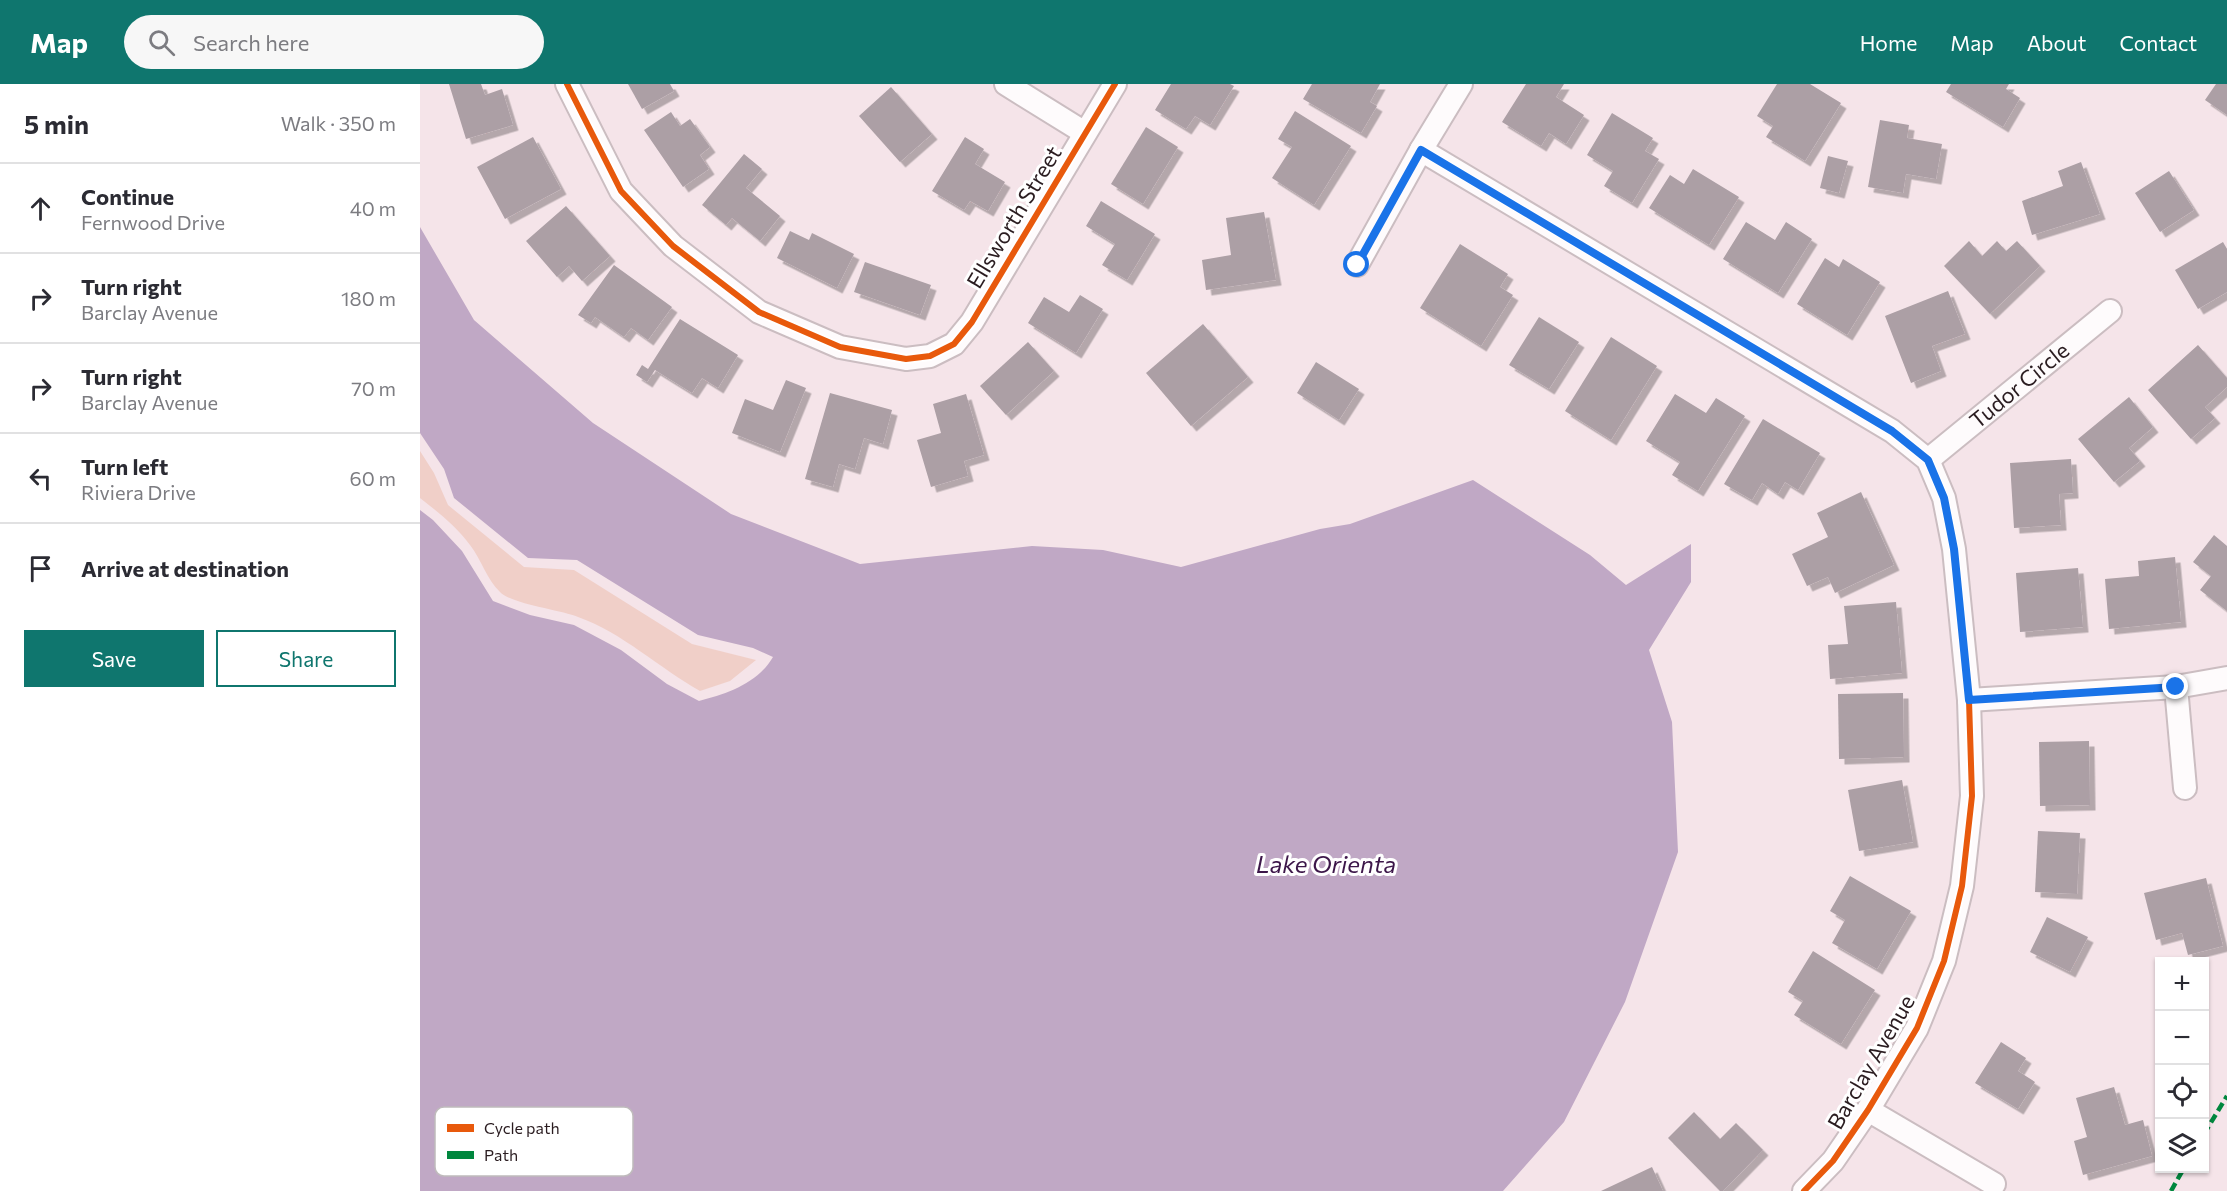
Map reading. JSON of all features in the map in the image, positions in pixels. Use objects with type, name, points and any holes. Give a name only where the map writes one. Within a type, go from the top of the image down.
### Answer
[{"type":"street","name":"Ellsworth Street","points":[[567,84],[621,191],[673,246],[759,312],[840,347],[906,359],[930,356],[954,344],[972,322],[1114,84]]},
{"type":"street","points":[[1006,84],[1085,133]]},
{"type":"street","points":[[1357,265],[1421,150],[1461,84]]},
{"type":"street","name":"Barclay Avenue","points":[[1421,150],[1892,431],[1928,460],[1944,498],[1954,549],[1969,700],[1972,796],[1962,886],[1944,961],[1917,1028],[1868,1110],[1833,1161],[1804,1191]]},
{"type":"street","name":"Tudor Circle","points":[[1928,460],[2110,311]]},
{"type":"street","points":[[1969,700],[2176,687],[2227,678]]},
{"type":"street","points":[[2176,687],[2186,788]]},
{"type":"street","points":[[1868,1110],[1994,1184]]},
{"type":"shaded area","points":[[420,451],[434,473],[448,505],[524,567],[574,570],[692,644],[756,660],[730,681],[700,691],[626,641],[594,624],[570,614],[506,596],[491,582],[465,538],[420,498]]},
{"type":"water","name":"Lake Orienta","points":[[420,227],[474,320],[593,423],[731,514],[860,564],[1032,546],[1103,550],[1181,567],[1320,529],[1350,524],[1473,480],[1590,555],[1626,585],[1691,544],[1691,582],[1649,650],[1672,722],[1678,852],[1625,1002],[1564,1122],[1503,1191],[420,1191],[420,510],[433,520],[462,551],[493,601],[530,615],[574,625],[621,650],[667,684],[699,701],[731,691],[750,681],[767,666],[773,657],[753,648],[698,635],[577,560],[528,558],[454,498],[444,469],[420,433]]},
{"type":"building","points":[[449,84],[481,84],[485,95],[502,89],[513,125],[466,139]]},
{"type":"building","points":[[628,84],[670,84],[674,91],[642,109]]},
{"type":"building","points":[[1171,84],[1230,84],[1234,86],[1210,125],[1195,116],[1186,129],[1155,110]]},
{"type":"building","points":[[1312,84],[1380,84],[1370,102],[1377,106],[1361,133],[1303,99]]},
{"type":"building","points":[[1526,84],[1564,84],[1556,97],[1584,115],[1566,144],[1549,133],[1541,146],[1502,122]]},
{"type":"building","points":[[1777,84],[1810,84],[1841,103],[1805,161],[1766,137],[1773,126],[1757,116]]},
{"type":"building","points":[[1951,84],[2009,84],[2006,89],[2020,98],[2003,127],[1946,92]]},
{"type":"building","points":[[2216,84],[2227,84],[2227,115],[2205,100]]},
{"type":"building","points":[[891,87],[932,134],[900,162],[859,116]]},
{"type":"building","points":[[1295,111],[1351,146],[1314,205],[1272,178],[1292,147],[1278,139]]},
{"type":"building","points":[[671,112],[680,126],[690,119],[710,147],[700,155],[709,169],[683,187],[644,130]]},
{"type":"building","points":[[1612,113],[1653,138],[1645,151],[1659,159],[1632,203],[1604,186],[1613,171],[1587,155]]},
{"type":"building","points":[[1880,120],[1909,125],[1907,138],[1942,144],[1936,179],[1906,174],[1903,193],[1868,187]]},
{"type":"building","points":[[1146,127],[1178,147],[1143,204],[1111,184]]},
{"type":"building","points":[[533,137],[561,189],[505,219],[477,167]]},
{"type":"building","points":[[965,137],[984,149],[975,164],[1005,182],[988,211],[970,201],[964,210],[932,191]]},
{"type":"building","points":[[744,154],[762,169],[746,188],[780,216],[760,241],[732,218],[726,225],[702,205]]},
{"type":"building","points":[[1828,156],[1848,161],[1839,193],[1820,188]]},
{"type":"building","points":[[2081,162],[2100,214],[2032,235],[2022,201],[2063,186],[2058,171]]},
{"type":"building","points":[[1693,169],[1739,197],[1709,245],[1649,208],[1670,175],[1684,184]]},
{"type":"building","points":[[2169,171],[2194,210],[2160,232],[2135,193]]},
{"type":"building","points":[[1101,201],[1155,234],[1127,280],[1102,265],[1115,244],[1086,226]]},
{"type":"building","points":[[566,206],[610,256],[582,281],[569,266],[557,277],[526,241]]},
{"type":"building","points":[[1264,212],[1276,280],[1206,290],[1202,260],[1231,255],[1226,218]]},
{"type":"building","points":[[1746,222],[1775,240],[1786,222],[1812,239],[1778,293],[1723,259]]},
{"type":"building","points":[[790,231],[809,240],[812,233],[854,254],[837,288],[777,258]]},
{"type":"building","points":[[1969,241],[1982,256],[1997,241],[2006,251],[2017,241],[2040,266],[1990,314],[1944,266]]},
{"type":"building","points":[[2223,242],[2227,249],[2227,292],[2198,309],[2175,270]]},
{"type":"building","points":[[1460,244],[1508,274],[1500,287],[1513,295],[1481,346],[1420,308]]},
{"type":"building","points":[[1825,258],[1839,267],[1843,259],[1880,282],[1847,335],[1797,304]]},
{"type":"building","points":[[865,262],[931,285],[920,315],[854,292]]},
{"type":"building","points":[[614,265],[672,307],[648,340],[631,328],[624,337],[595,317],[591,323],[578,315]]},
{"type":"building","points":[[1948,291],[1965,334],[1932,346],[1941,371],[1911,383],[1885,316]]},
{"type":"building","points":[[1080,295],[1103,309],[1076,353],[1028,323],[1044,297],[1069,312]]},
{"type":"building","points":[[1539,317],[1579,342],[1549,389],[1509,365]]},
{"type":"building","points":[[680,319],[738,355],[718,388],[702,378],[692,393],[655,370],[647,382],[636,375],[642,365],[648,369]]},
{"type":"building","points":[[1203,324],[1248,377],[1191,426],[1146,373]]},
{"type":"building","points":[[1611,337],[1657,366],[1611,440],[1565,411]]},
{"type":"building","points":[[1028,342],[1054,371],[1006,415],[980,386]]},
{"type":"building","points":[[2198,345],[2227,378],[2227,387],[2205,407],[2215,418],[2191,439],[2148,390]]},
{"type":"building","points":[[1316,362],[1359,389],[1339,420],[1297,393]]},
{"type":"building","points":[[786,380],[806,388],[780,452],[732,433],[745,399],[773,410]]},
{"type":"building","points":[[830,393],[892,410],[883,444],[864,438],[855,469],[839,464],[833,487],[805,479]]},
{"type":"building","points":[[966,394],[984,455],[964,461],[968,476],[931,487],[917,440],[941,433],[933,404]]},
{"type":"building","points":[[1675,394],[1706,413],[1716,398],[1745,416],[1698,491],[1672,475],[1680,462],[1646,441]]},
{"type":"building","points":[[2129,397],[2153,427],[2129,448],[2140,461],[2114,482],[2078,439]]},
{"type":"building","points":[[1763,419],[1820,453],[1798,490],[1785,482],[1778,494],[1762,483],[1752,500],[1724,484]]},
{"type":"building","points":[[2071,459],[2073,493],[2059,494],[2061,525],[2014,528],[2010,463]]},
{"type":"building","points":[[1861,492],[1894,565],[1835,593],[1828,577],[1807,586],[1792,554],[1828,537],[1817,513]]},
{"type":"building","points":[[2214,535],[2227,546],[2227,611],[2200,590],[2211,576],[2193,562]]},
{"type":"building","points":[[2175,557],[2181,622],[2109,629],[2105,579],[2139,576],[2138,561]]},
{"type":"building","points":[[2078,568],[2083,627],[2020,632],[2016,573]]},
{"type":"building","points":[[1896,602],[1902,673],[1830,679],[1828,645],[1848,644],[1844,606]]},
{"type":"building","points":[[1903,693],[1904,757],[1839,759],[1838,694]]},
{"type":"building","points":[[2089,741],[2090,805],[2040,806],[2039,742]]},
{"type":"building","points":[[1902,780],[1913,842],[1859,851],[1848,790]]},
{"type":"building","points":[[2038,831],[2080,833],[2077,894],[2035,892]]},
{"type":"building","points":[[1850,876],[1911,911],[1877,969],[1832,943],[1845,920],[1830,911]]},
{"type":"building","points":[[2206,878],[2223,946],[2188,955],[2182,933],[2156,940],[2144,893]]},
{"type":"building","points":[[2047,917],[2088,937],[2070,972],[2030,952]]},
{"type":"building","points":[[1813,951],[1875,990],[1841,1044],[1794,1015],[1803,1001],[1788,992]]},
{"type":"building","points":[[2001,1042],[2026,1058],[2018,1071],[2035,1082],[2018,1109],[1975,1083]]},
{"type":"building","points":[[2114,1087],[2125,1125],[2143,1120],[2152,1156],[2083,1175],[2074,1141],[2087,1137],[2076,1098]]},
{"type":"building","points":[[1694,1112],[1720,1139],[1736,1123],[1763,1150],[1723,1191],[1720,1191],[1668,1138]]},
{"type":"building","points":[[1652,1167],[1663,1191],[1601,1191]]},
{"type":"marked path","points":[[2209,1126],[2227,1096]]},
{"type":"marked path","points":[[2171,1191],[2181,1173]]},
{"type":"cycle path","points":[[567,84],[621,191],[673,246],[759,312],[840,347],[906,359],[930,356],[954,344],[972,322],[1115,84]]},
{"type":"cycle path","points":[[1421,150],[1892,431],[1928,460],[1944,498],[1954,549],[1969,700],[1972,796],[1962,886],[1944,961],[1917,1028],[1868,1110],[1833,1161],[1804,1191]]},
{"type":"route","points":[[1357,265],[1421,150],[1892,431],[1928,460],[1944,498],[1954,549],[1969,700],[2176,687]]}]
